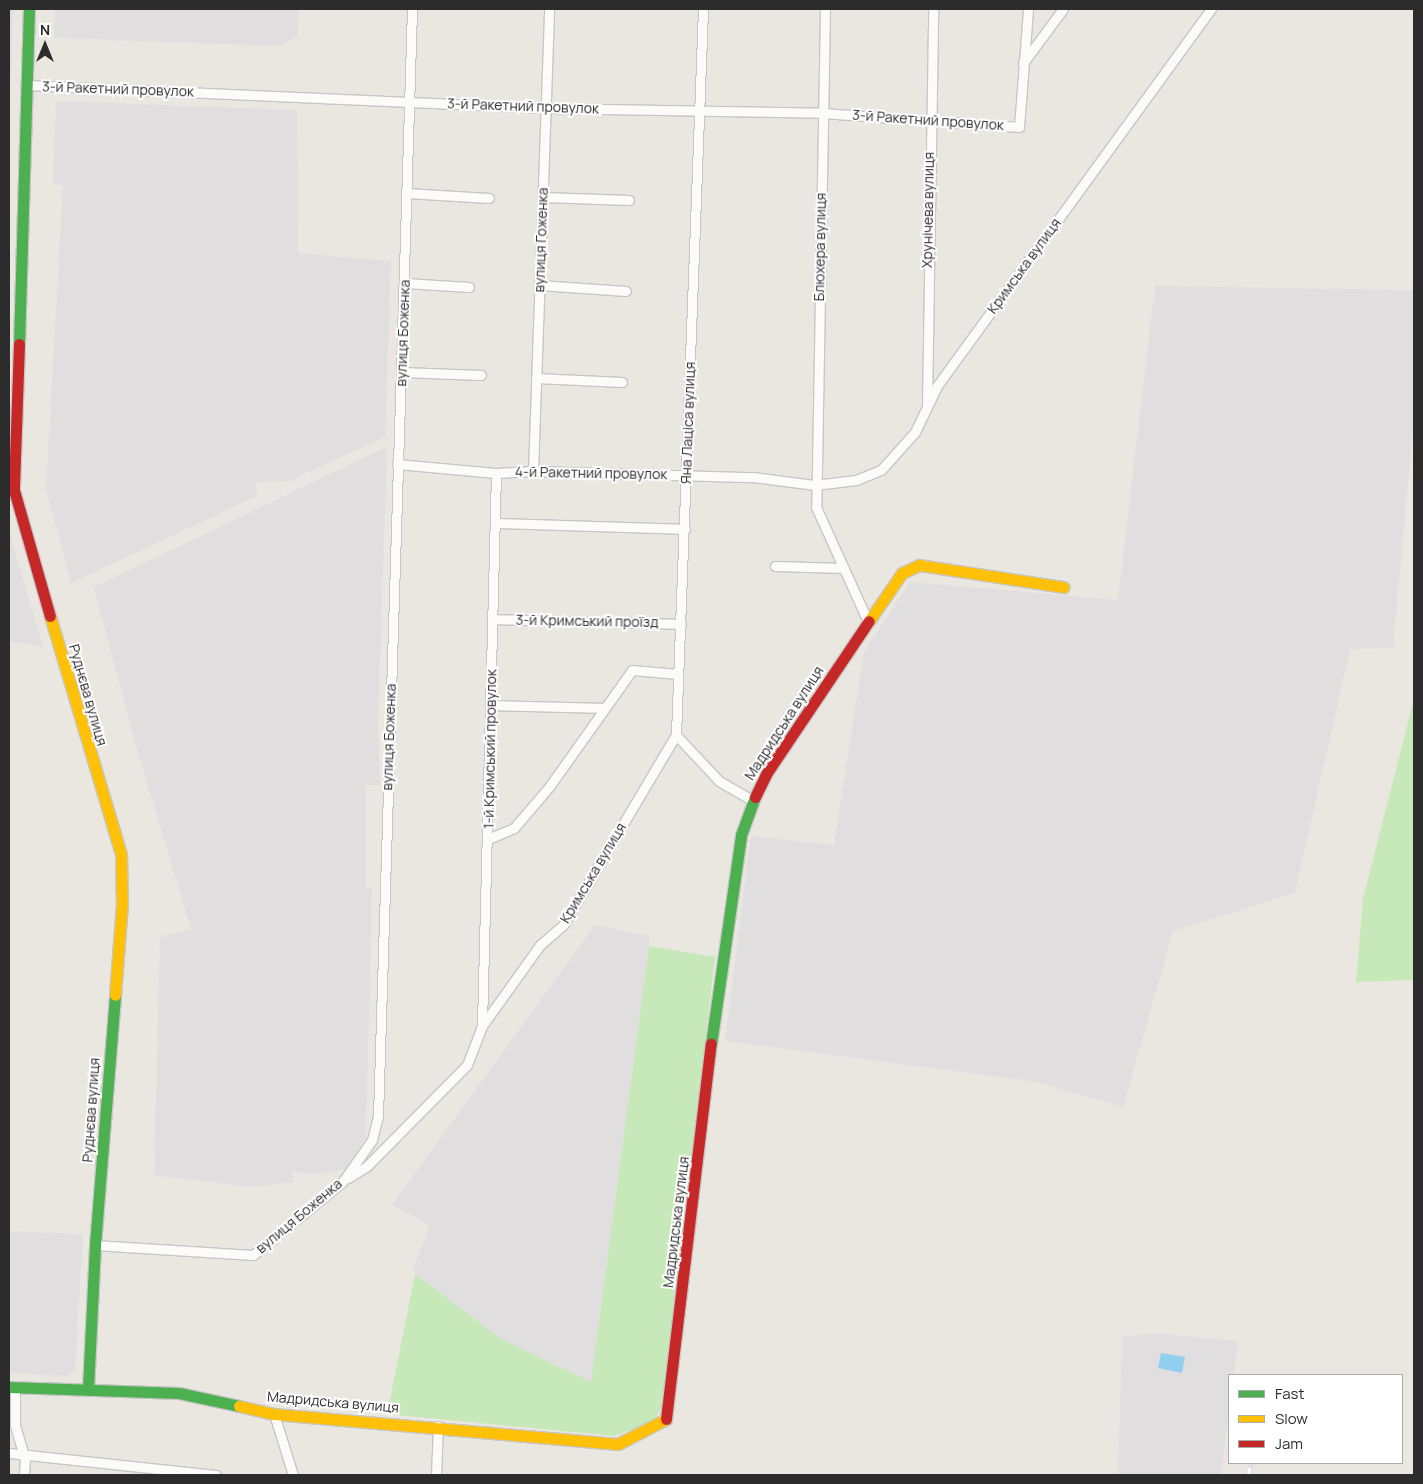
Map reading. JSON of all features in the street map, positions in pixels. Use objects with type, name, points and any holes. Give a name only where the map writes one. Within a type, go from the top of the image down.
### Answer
[{"type":"street","name":"Руднєва вулиця","points":[[29,9],[14,490],[89,756],[121,854],[122,904],[95,1245],[88,1389]]},
{"type":"street","name":"вулиця Боженка","points":[[95,1245],[253,1255],[343,1181],[372,1140],[378,1116],[412,9]]},
{"type":"street","name":"вулиця Гоженка","points":[[533,471],[548,9]]},
{"type":"street","name":"Яна Лаціса вулиця","points":[[676,735],[701,110],[703,9]]},
{"type":"street","name":"Блюхера вулиця","points":[[825,9],[816,507],[869,624]]},
{"type":"street","name":"Хрунічева вулиця","points":[[927,412],[929,119],[933,9]]},
{"type":"street","points":[[1023,64],[1028,9]]},
{"type":"street","points":[[1023,64],[1063,9]]},
{"type":"street","name":"Кримська вулиця","points":[[815,485],[856,480],[881,470],[915,432],[943,378],[1211,9]]},
{"type":"street","name":"3-й Ракетний провулок","points":[[27,85],[545,108],[823,114],[929,119],[1019,127],[1023,64]]},
{"type":"street","points":[[406,193],[489,198]]},
{"type":"street","points":[[542,197],[629,200]]},
{"type":"street","points":[[405,283],[469,287]]},
{"type":"street","points":[[539,285],[626,292]]},
{"type":"street","points":[[402,372],[480,375]]},
{"type":"street","points":[[536,378],[622,382]]},
{"type":"street","name":"4-й Ракетний провулок","points":[[397,464],[496,472],[533,471],[753,477],[815,485]]},
{"type":"street","name":"1-й Кримський провулок","points":[[482,1026],[496,472]]},
{"type":"street","points":[[495,523],[685,529]]},
{"type":"street","name":"Мадридська вулиця","points":[[12,1387],[88,1389],[197,1396],[274,1414],[438,1426],[618,1444],[668,1418],[716,996],[741,834],[753,801],[766,774],[902,573],[918,565],[1063,587]]},
{"type":"street","points":[[775,566],[844,568]]},
{"type":"street","name":"3-й Кримський проїзд","points":[[493,619],[681,624]]},
{"type":"street","points":[[488,839],[514,828],[549,787],[603,708],[632,670],[678,674]]},
{"type":"street","points":[[491,705],[603,708]]},
{"type":"street","points":[[676,735],[719,781],[753,801]]},
{"type":"street","name":"Кримська вулиця","points":[[343,1181],[367,1166],[467,1065],[482,1026],[540,945],[563,925],[676,735]]},
{"type":"street","points":[[12,1387],[15,1425],[24,1454],[24,1475]]},
{"type":"street","points":[[274,1414],[292,1475]]},
{"type":"street","points":[[436,1475],[438,1426]]},
{"type":"street","points":[[9,1453],[216,1475]]},
{"type":"shaded area","points":[[9,9],[13,9],[9,144]]},
{"type":"shaded area","points":[[55,9],[298,9],[297,37],[280,46],[54,38]]},
{"type":"shaded area","points":[[56,101],[297,110],[298,253],[391,261],[385,437],[289,481],[256,482],[257,496],[71,583],[46,489],[63,185],[53,184]]},
{"type":"shaded area","points":[[1155,286],[1414,290],[1414,418],[1393,648],[1350,649],[1295,893],[1173,931],[1123,1107],[1037,1082],[725,1041],[751,836],[834,845],[864,652],[910,582],[1118,600]]},
{"type":"shaded area","points":[[382,449],[387,449],[378,723],[380,785],[366,785],[366,888],[372,888],[366,1138],[345,1169],[312,1175],[293,1171],[293,1182],[251,1187],[154,1175],[160,937],[191,929],[135,743],[94,587]]},
{"type":"shaded area","points":[[9,531],[43,647],[9,641]]},
{"type":"shaded area","points":[[595,925],[649,936],[649,946],[591,1383],[501,1339],[415,1274],[414,1266],[430,1225],[392,1205]]},
{"type":"shaded area","points":[[9,1231],[83,1234],[75,1370],[68,1376],[9,1373]]},
{"type":"shaded area","points":[[1155,1333],[1238,1341],[1234,1374],[1228,1374],[1228,1418],[1221,1475],[1118,1475],[1122,1337]]},
{"type":"green space","points":[[1414,699],[1414,980],[1356,982],[1363,899]]},
{"type":"green space","points":[[649,946],[715,957],[662,1407],[653,1422],[614,1436],[387,1414],[415,1274],[501,1339],[591,1382]]},
{"type":"water","points":[[1161,1353],[1185,1357],[1182,1373],[1158,1368]]},
{"type":"railway","points":[[1248,1475],[1251,1464]]},
{"type":"traffic: fast","points":[[19,344],[29,9]]},
{"type":"traffic: fast","points":[[711,1044],[741,835],[755,797]]},
{"type":"traffic: fast","points":[[88,1389],[95,1245],[115,995]]},
{"type":"traffic: fast","points":[[9,1387],[179,1393],[239,1406]]},
{"type":"traffic: slow","points":[[869,621],[902,573],[919,565],[1063,587]]},
{"type":"traffic: slow","points":[[50,616],[121,854],[122,904],[115,995]]},
{"type":"traffic: slow","points":[[239,1406],[274,1414],[618,1444],[666,1419]]},
{"type":"traffic: jam","points":[[19,344],[14,490],[50,616]]},
{"type":"traffic: jam","points":[[755,797],[766,774],[869,621]]},
{"type":"traffic: jam","points":[[666,1419],[711,1044]]}]
